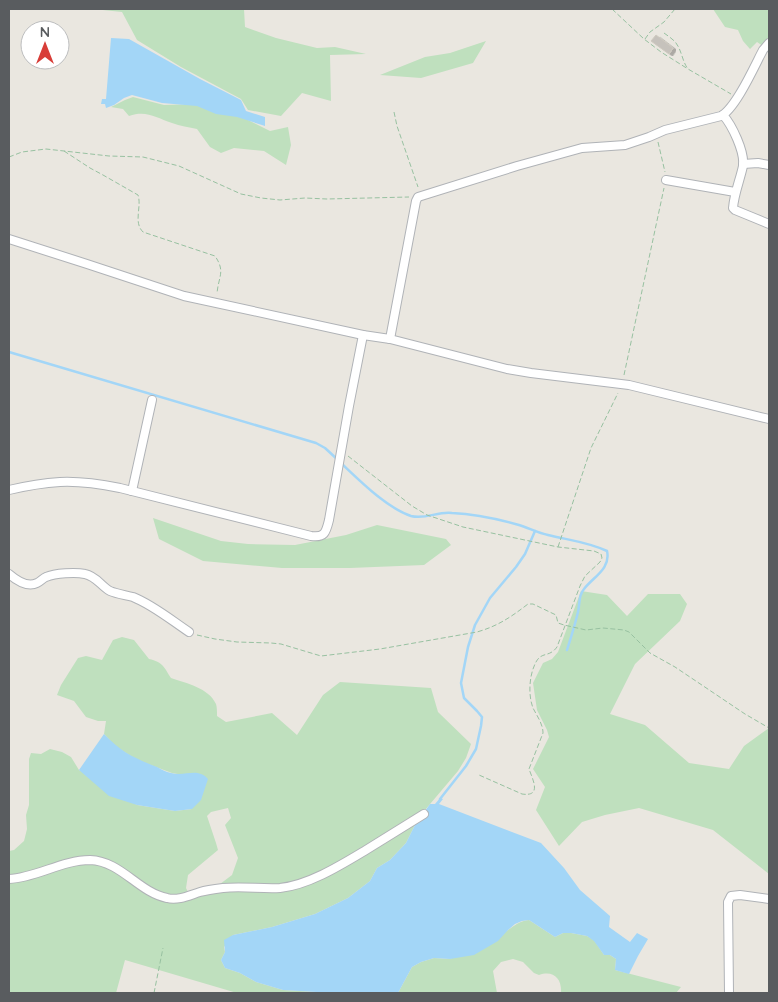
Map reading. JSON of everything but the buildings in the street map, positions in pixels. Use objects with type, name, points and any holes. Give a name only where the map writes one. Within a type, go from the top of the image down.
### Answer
[{"type":"street","points":[[390,340],[419,197],[582,148],[625,145],[665,130],[723,115],[735,101],[769,42]]},
{"type":"street","points":[[723,115],[735,132],[743,164],[733,207],[769,224]]},
{"type":"street","points":[[743,164],[758,163],[769,166]]},
{"type":"street","points":[[666,180],[736,192]]},
{"type":"street","points":[[9,239],[184,296],[390,340],[507,369],[623,384],[769,419]]},
{"type":"street","points":[[9,490],[43,483],[73,482],[105,485],[311,536],[322,536],[330,520],[363,335]]},
{"type":"street","points":[[132,491],[152,400]]},
{"type":"street","points":[[9,574],[20,582],[30,585],[52,575],[85,574],[91,576],[109,590],[144,603],[189,632]]},
{"type":"street","points":[[9,879],[20,878],[88,860],[102,861],[150,891],[167,898],[176,899],[222,888],[280,888],[320,876],[424,814]]},
{"type":"street","points":[[729,993],[728,902],[731,896],[740,894],[769,899]]},
{"type":"path","points":[[612,9],[661,52],[732,95]]},
{"type":"path","points":[[644,39],[664,22],[675,9]]},
{"type":"path","points":[[664,33],[678,45],[684,64],[688,69]]},
{"type":"path","points":[[9,157],[22,152],[46,149],[109,156],[143,157],[179,166],[241,194],[280,200],[419,197],[417,183],[394,112]]},
{"type":"path","points":[[558,547],[591,448],[623,384],[666,180],[656,134]]},
{"type":"path","points":[[64,150],[90,168],[138,195],[140,200],[138,223],[143,232],[215,256],[220,263],[221,271],[218,304]]},
{"type":"path","points":[[341,450],[412,506],[427,514],[463,527],[558,547],[594,551],[599,553],[602,558],[598,565],[585,576],[557,647],[552,653],[541,656],[536,661],[530,684],[531,699],[532,706],[543,728],[542,737],[529,770],[535,789],[528,795],[522,794],[479,775]]},
{"type":"path","points":[[189,632],[215,639],[237,642],[282,644],[321,656],[380,650],[477,632],[503,622],[528,604],[533,604],[556,615],[558,623],[564,626],[586,630],[603,628],[629,632],[650,653],[769,728]]},
{"type":"path","points":[[154,993],[163,948]]},
{"type":"green space","points":[[93,9],[244,9],[245,27],[276,38],[317,48],[335,47],[366,54],[330,55],[331,101],[302,93],[281,116],[248,110],[241,99],[181,67],[137,40],[122,12]]},
{"type":"green space","points":[[713,9],[769,9],[769,50],[757,42],[750,49],[743,41],[738,30],[725,27]]},
{"type":"green space","points":[[486,41],[473,63],[421,78],[380,75],[425,57],[450,53]]},
{"type":"green space","points":[[133,97],[164,105],[196,104],[242,117],[270,131],[288,127],[291,145],[286,165],[264,151],[234,148],[221,153],[210,147],[197,129],[146,114],[129,116],[123,109],[111,107]]},
{"type":"green space","points":[[153,518],[221,541],[248,544],[295,545],[346,535],[377,525],[446,539],[451,545],[424,565],[282,568],[203,561],[159,539]]},
{"type":"green space","points":[[581,591],[607,595],[627,616],[648,594],[680,594],[687,604],[680,621],[635,664],[610,714],[645,725],[689,763],[729,769],[744,746],[769,728],[769,874],[713,830],[639,808],[582,822],[559,846],[536,810],[545,787],[533,769],[549,737],[537,710],[533,683],[543,663],[552,659],[558,652]]},
{"type":"green space","points":[[122,637],[134,640],[149,659],[163,666],[171,678],[203,690],[213,698],[217,708],[217,716],[226,722],[272,713],[297,735],[323,695],[340,682],[431,688],[438,712],[471,744],[466,758],[458,771],[425,810],[406,843],[390,860],[377,868],[370,881],[348,898],[315,914],[272,927],[233,935],[224,947],[225,952],[221,960],[225,968],[240,973],[256,982],[283,990],[333,993],[237,993],[125,960],[116,993],[9,993],[9,851],[14,850],[24,841],[27,829],[26,815],[29,805],[29,759],[31,753],[41,754],[50,749],[62,752],[71,757],[79,770],[137,805],[175,811],[192,809],[195,773],[183,775],[172,773],[137,760],[115,746],[104,734],[106,721],[98,721],[86,717],[74,701],[57,695],[78,658],[86,656],[102,660],[113,640]],"holes":[[[228,808],[231,818],[225,825],[238,858],[232,875],[208,893],[191,898],[186,888],[188,875],[218,850],[207,816],[211,812]]]},
{"type":"green space","points":[[529,920],[555,937],[563,933],[571,933],[587,936],[594,940],[604,955],[610,955],[616,959],[615,970],[681,987],[676,993],[561,993],[560,983],[556,976],[548,974],[539,975],[534,973],[523,962],[513,959],[501,962],[493,971],[497,993],[398,993],[412,967],[434,958],[450,959],[523,921]]},
{"type":"water","points":[[111,38],[129,39],[241,100],[246,111],[265,117],[265,126],[237,117],[216,114],[197,106],[162,103],[132,95],[106,108],[105,104],[101,104],[102,99],[106,99]]},
{"type":"water","points":[[104,734],[128,754],[169,773],[204,775],[208,779],[201,800],[192,809],[175,811],[137,805],[109,796],[79,770]]},
{"type":"water","points":[[440,798],[443,799],[439,804],[541,843],[564,868],[580,890],[610,916],[609,927],[630,942],[637,933],[648,939],[629,974],[615,970],[616,959],[610,955],[604,955],[594,941],[587,936],[563,933],[555,937],[529,920],[515,924],[498,941],[474,955],[450,959],[434,958],[412,967],[398,993],[333,993],[283,990],[256,982],[240,973],[225,968],[221,960],[225,952],[224,940],[233,935],[272,927],[315,914],[348,898],[370,881],[377,868],[390,860],[406,843],[415,825],[430,804],[435,804]]},
{"type":"waterway","points":[[9,352],[316,443],[325,448],[338,460]]},
{"type":"waterway","points":[[342,464],[383,501],[411,516],[421,517],[447,513],[486,517],[519,525],[544,534],[585,543],[607,551],[608,557],[604,568],[581,594],[577,617],[567,650]]},
{"type":"waterway","points":[[440,799],[466,766],[476,749],[481,726],[482,717],[464,698],[461,683],[468,647],[475,625],[490,598],[525,554],[535,531]]}]
